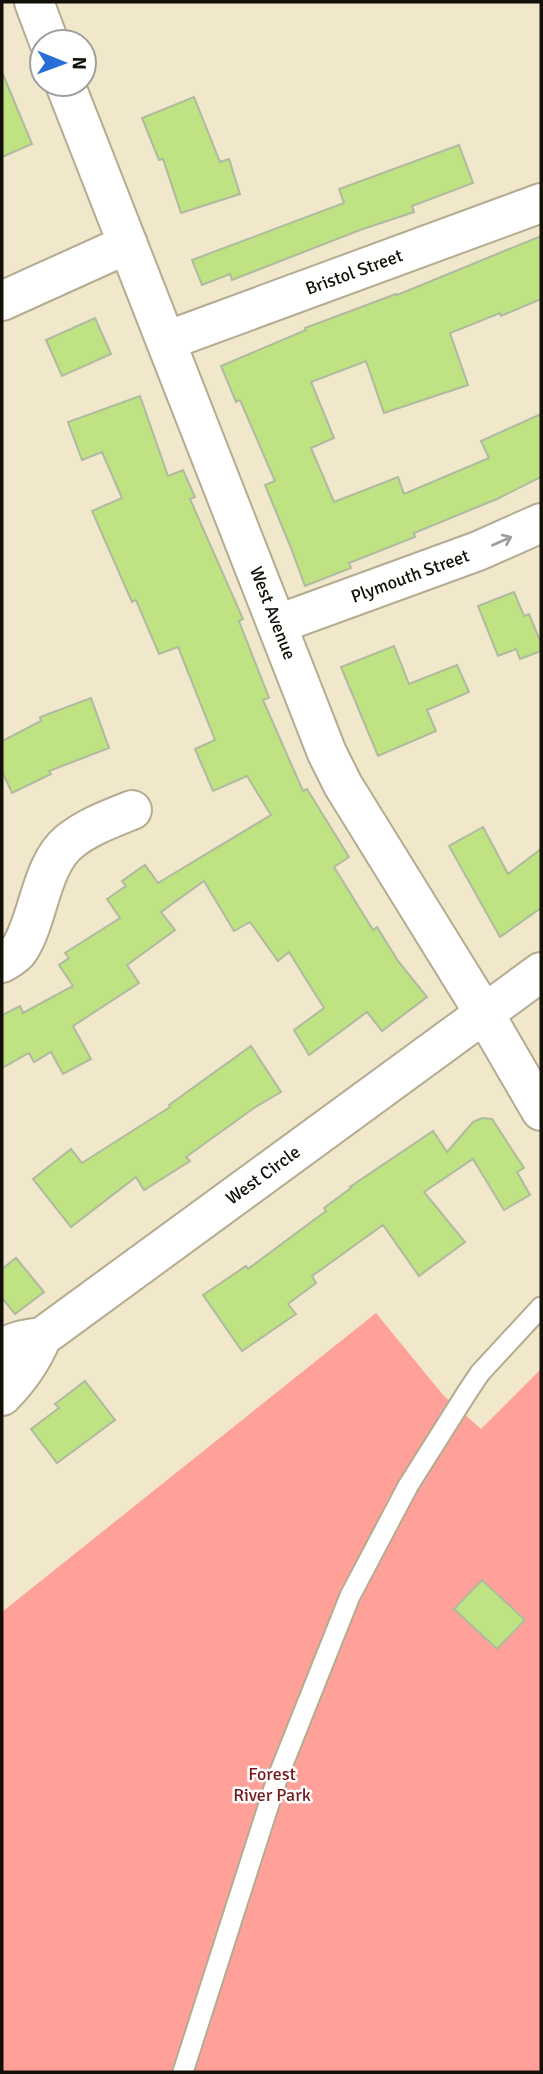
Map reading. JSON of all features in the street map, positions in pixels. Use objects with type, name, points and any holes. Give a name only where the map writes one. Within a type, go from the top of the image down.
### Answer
[{"type":"street","points":[[34,2],[44,28]]},
{"type":"street","name":"West Avenue","points":[[71,98],[327,753],[343,785],[484,1013],[541,1111]]},
{"type":"street","name":"Bristol Street","points":[[166,341],[541,203]]},
{"type":"street","points":[[2,301],[128,244]]},
{"type":"street","name":"Plymouth Street","points":[[278,624],[478,551],[541,523]]},
{"type":"street","points":[[2,963],[18,952],[52,865],[67,843],[95,825],[132,810]]},
{"type":"street","name":"West Circle","points":[[2,1350],[21,1340],[42,1337],[541,972]]},
{"type":"street","name":"West Circle","points":[[2,1396],[32,1361],[42,1337]]},
{"type":"lane","points":[[183,2072],[277,1779],[350,1596],[408,1486],[466,1394],[480,1373],[541,1307]]},
{"type":"green space","name":"Forest River Park","points":[[376,1313],[443,1395],[481,1429],[541,1369],[541,2072],[2,2072],[2,1612]]},
{"type":"building","points":[[2,72],[32,144],[2,157]]},
{"type":"building","points":[[194,97],[220,162],[229,159],[240,194],[181,213],[163,159],[159,160],[142,118]]},
{"type":"building","points":[[459,145],[473,183],[412,206],[414,212],[232,280],[230,274],[202,285],[192,260],[344,203],[339,189]]},
{"type":"building","points":[[541,236],[541,299],[450,333],[468,385],[384,413],[366,361],[311,382],[334,438],[311,448],[334,502],[398,477],[404,494],[489,458],[481,441],[541,414],[541,477],[497,499],[414,533],[415,537],[349,563],[351,568],[305,586],[265,485],[275,481],[240,400],[236,402],[221,366],[306,330],[305,328],[397,295]]},
{"type":"building","points":[[95,318],[111,354],[62,376],[46,340]]},
{"type":"building","points":[[140,396],[168,476],[183,470],[195,497],[190,499],[243,619],[239,621],[269,698],[263,700],[303,791],[307,789],[349,857],[334,867],[373,930],[377,927],[398,961],[427,997],[382,1031],[367,1012],[309,1055],[294,1030],[324,1008],[289,952],[278,961],[250,922],[234,931],[204,881],[161,912],[175,930],[127,965],[139,983],[73,1026],[91,1059],[63,1074],[51,1052],[34,1062],[29,1053],[2,1068],[2,1015],[20,1006],[23,1013],[73,986],[59,965],[69,958],[65,953],[120,918],[107,899],[126,886],[122,881],[145,865],[158,883],[271,815],[247,776],[213,791],[195,749],[215,740],[178,647],[159,654],[136,600],[132,602],[92,511],[122,498],[102,452],[82,460],[68,422]]},
{"type":"building","points":[[514,592],[524,616],[529,614],[541,643],[541,651],[520,659],[516,649],[498,656],[478,606]]},
{"type":"building","points":[[394,646],[409,684],[457,665],[469,692],[427,710],[436,731],[378,756],[341,667]]},
{"type":"building","points":[[91,698],[109,748],[49,771],[51,774],[12,793],[2,771],[2,741],[41,721],[40,717]]},
{"type":"building","points":[[483,827],[508,874],[541,849],[541,908],[500,937],[449,846]]},
{"type":"building","points":[[251,1046],[281,1092],[186,1157],[190,1161],[144,1190],[136,1177],[71,1227],[33,1179],[71,1149],[82,1163],[170,1107],[169,1105]]},
{"type":"building","points":[[482,1118],[492,1119],[524,1168],[517,1172],[530,1195],[504,1210],[473,1159],[424,1192],[465,1242],[419,1276],[383,1225],[312,1276],[316,1283],[288,1304],[296,1314],[242,1351],[203,1295],[246,1266],[248,1269],[326,1211],[324,1208],[350,1187],[433,1131],[447,1152],[473,1122]]},
{"type":"building","points":[[16,1258],[44,1292],[15,1314],[2,1298],[2,1269]]},
{"type":"building","points":[[85,1381],[115,1420],[57,1463],[31,1429],[59,1408],[55,1404]]},
{"type":"building","points":[[482,1580],[525,1620],[497,1649],[454,1609]]}]
